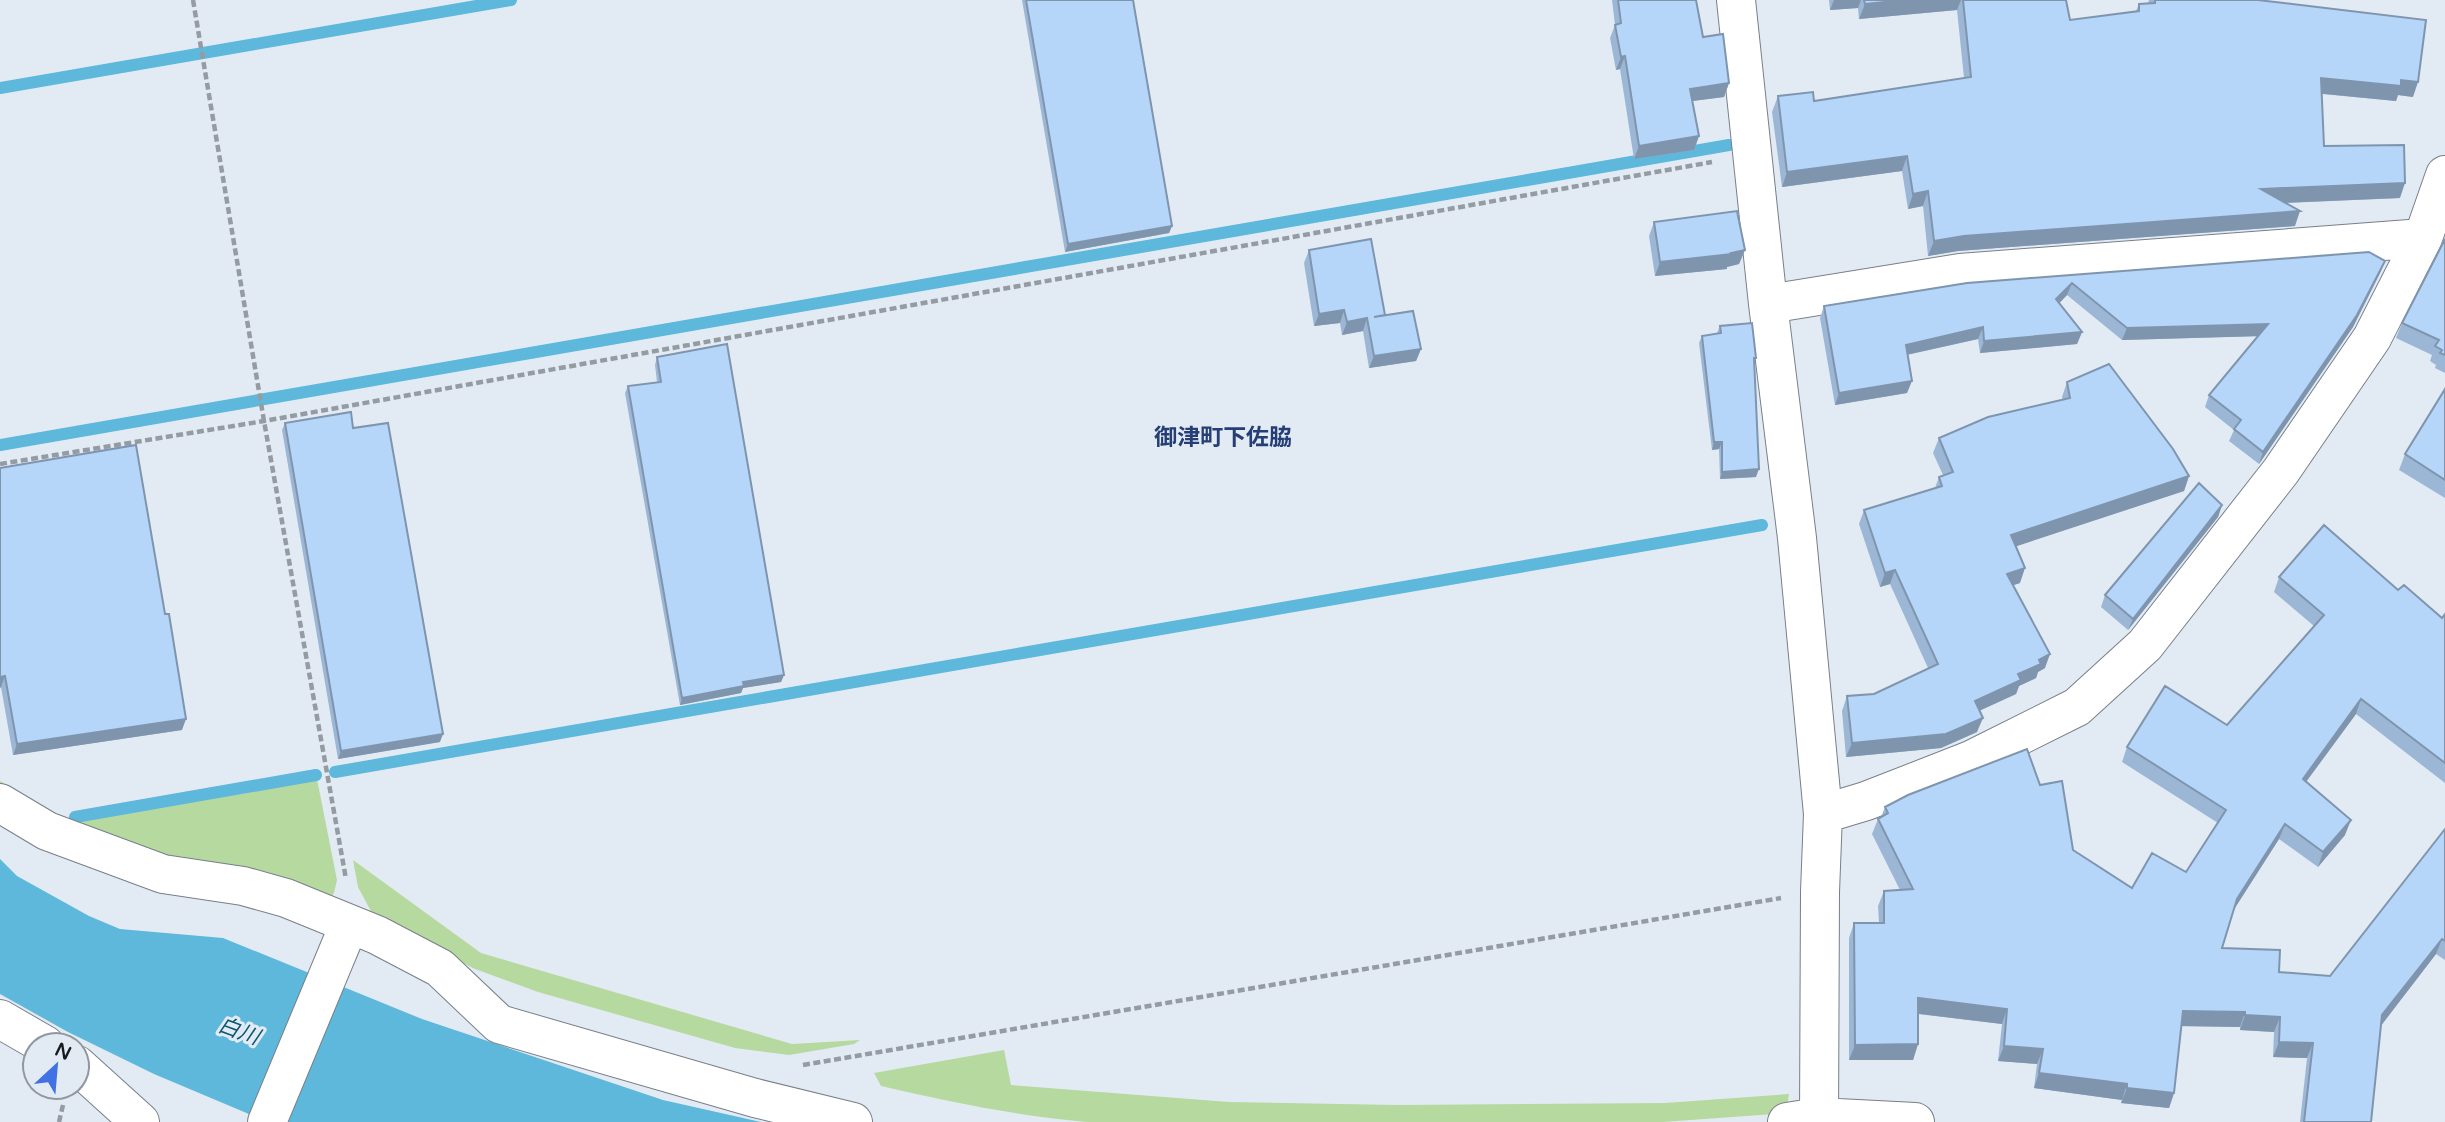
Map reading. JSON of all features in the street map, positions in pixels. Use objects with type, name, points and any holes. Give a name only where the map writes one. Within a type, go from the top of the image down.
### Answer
[{"type":"street","points":[[1736,0],[1768,304],[1797,538],[1823,814],[1808,1120],[1915,1122]]},
{"type":"street","points":[[1823,814],[1866,801],[1971,760],[2077,707],[2145,645],[2281,471],[2372,338],[2423,238],[2445,175]]},
{"type":"street","points":[[1768,304],[1959,273],[2423,238]]},
{"type":"street","points":[[0,803],[47,831],[163,874],[243,886],[275,895],[345,934],[377,935],[440,968],[499,1024],[755,1098],[853,1122]]},
{"type":"street","points":[[267,1122],[345,934]]},
{"type":"street","points":[[0,1019],[21,1031]]},
{"type":"street","points":[[91,1078],[140,1122]]},
{"type":"path","points":[[193,0],[264,421],[348,889],[345,934]]},
{"type":"path","points":[[0,464],[264,421],[1754,155]]},
{"type":"path","points":[[801,1066],[1820,892]]},
{"type":"green space","points":[[317,779],[337,880],[334,893],[329,900],[322,902],[265,880],[165,859],[52,821],[0,790],[0,781],[69,821]]},
{"type":"green space","points":[[353,860],[481,953],[792,1044],[860,1040],[854,1044],[789,1055],[735,1048],[538,992],[475,969],[393,928],[373,915],[358,887]]},
{"type":"green space","points":[[1004,1050],[1011,1085],[1229,1102],[1398,1105],[1665,1103],[1789,1094],[1787,1107],[1774,1114],[1663,1122],[1087,1122],[1009,1112],[907,1092],[881,1086],[874,1073]]},
{"type":"water","name":"白川","points":[[0,859],[17,876],[89,916],[120,929],[223,938],[422,1019],[663,1100],[761,1122],[268,1122],[154,1074],[91,1043],[91,1031],[66,1031],[0,994]]},
{"type":"building","points":[[1026,0],[1133,0],[1172,226],[1068,244]]},
{"type":"building","points":[[1618,0],[1696,0],[1703,37],[1723,34],[1729,83],[1690,89],[1699,136],[1639,146],[1625,56],[1621,57],[1615,25],[1621,23]]},
{"type":"building","points":[[1864,0],[1905,0],[1865,4]]},
{"type":"building","points":[[1963,0],[2066,0],[2070,20],[2139,11],[2139,4],[2155,3],[2155,0],[2258,0],[2426,20],[2418,82],[2401,80],[2401,86],[2321,78],[2324,146],[2404,145],[2405,183],[2261,189],[2300,211],[1964,236],[1934,241],[1928,191],[1913,194],[1907,156],[1787,172],[1778,96],[1813,92],[1814,101],[1971,77]]},
{"type":"building","points":[[1737,211],[1745,250],[1732,254],[1660,262],[1654,222]]},
{"type":"building","points":[[1371,239],[1385,315],[1374,317],[1413,311],[1421,349],[1374,356],[1367,318],[1347,322],[1344,310],[1319,314],[1309,250]]},
{"type":"building","points":[[2445,239],[2445,355],[2435,346],[2439,340],[2402,323]]},
{"type":"building","points":[[2369,252],[2385,261],[2357,315],[2263,452],[2234,429],[2241,420],[2209,395],[2268,324],[2127,328],[2072,283],[2056,299],[2082,332],[1984,341],[1983,327],[1906,345],[1912,381],[1839,393],[1824,306],[1967,283]]},
{"type":"building","points":[[1752,323],[1756,358],[1759,469],[1722,472],[1722,442],[1714,442],[1702,336],[1721,333],[1720,326]]},
{"type":"building","points":[[727,344],[784,675],[743,682],[744,686],[682,698],[628,386],[661,382],[657,357]]},
{"type":"building","points":[[2109,364],[2173,449],[2189,476],[2011,535],[2025,568],[2007,574],[2050,654],[2039,660],[2041,664],[2018,674],[2021,680],[1975,701],[1983,718],[1946,734],[1852,743],[1847,696],[1874,694],[1938,664],[1895,570],[1885,573],[1864,510],[1942,486],[1939,477],[1953,472],[1939,438],[1988,417],[2070,398],[2067,382]]},
{"type":"building","points":[[2445,389],[2445,480],[2405,454]]},
{"type":"building","points":[[351,412],[353,428],[388,423],[443,734],[341,751],[285,423]]},
{"type":"building","points":[[136,445],[165,614],[169,614],[186,719],[17,744],[5,676],[0,677],[0,468]]},
{"type":"building","points":[[2199,483],[2222,505],[2133,619],[2105,595]]},
{"type":"building","points":[[2324,525],[2398,590],[2404,585],[2442,618],[2445,614],[2445,763],[2361,699],[2303,779],[2351,820],[2323,852],[2285,824],[2237,899],[2222,948],[2280,950],[2279,972],[2330,976],[2445,829],[2445,941],[2442,939],[2382,1015],[2371,1122],[2304,1122],[2313,1043],[2279,1042],[2280,1017],[2245,1015],[2245,1012],[2183,1011],[2174,1093],[2039,1073],[2043,1049],[2004,1046],[2007,1009],[1918,998],[1918,1044],[1855,1045],[1854,923],[1884,923],[1884,891],[1913,889],[1878,819],[1888,813],[1885,807],[1908,795],[2027,749],[2040,785],[2062,781],[2073,850],[2132,888],[2152,853],[2186,872],[2226,810],[2127,747],[2165,686],[2227,725],[2324,615],[2279,577]]},
{"type":"waterway","points":[[0,88],[511,0]]},
{"type":"waterway","points":[[0,445],[1729,145]]},
{"type":"waterway","points":[[335,772],[1762,525]]},
{"type":"waterway","points":[[75,817],[316,775]]},
{"type":"district","name":"御津町下佐脇","points":[[1223,437]]}]
